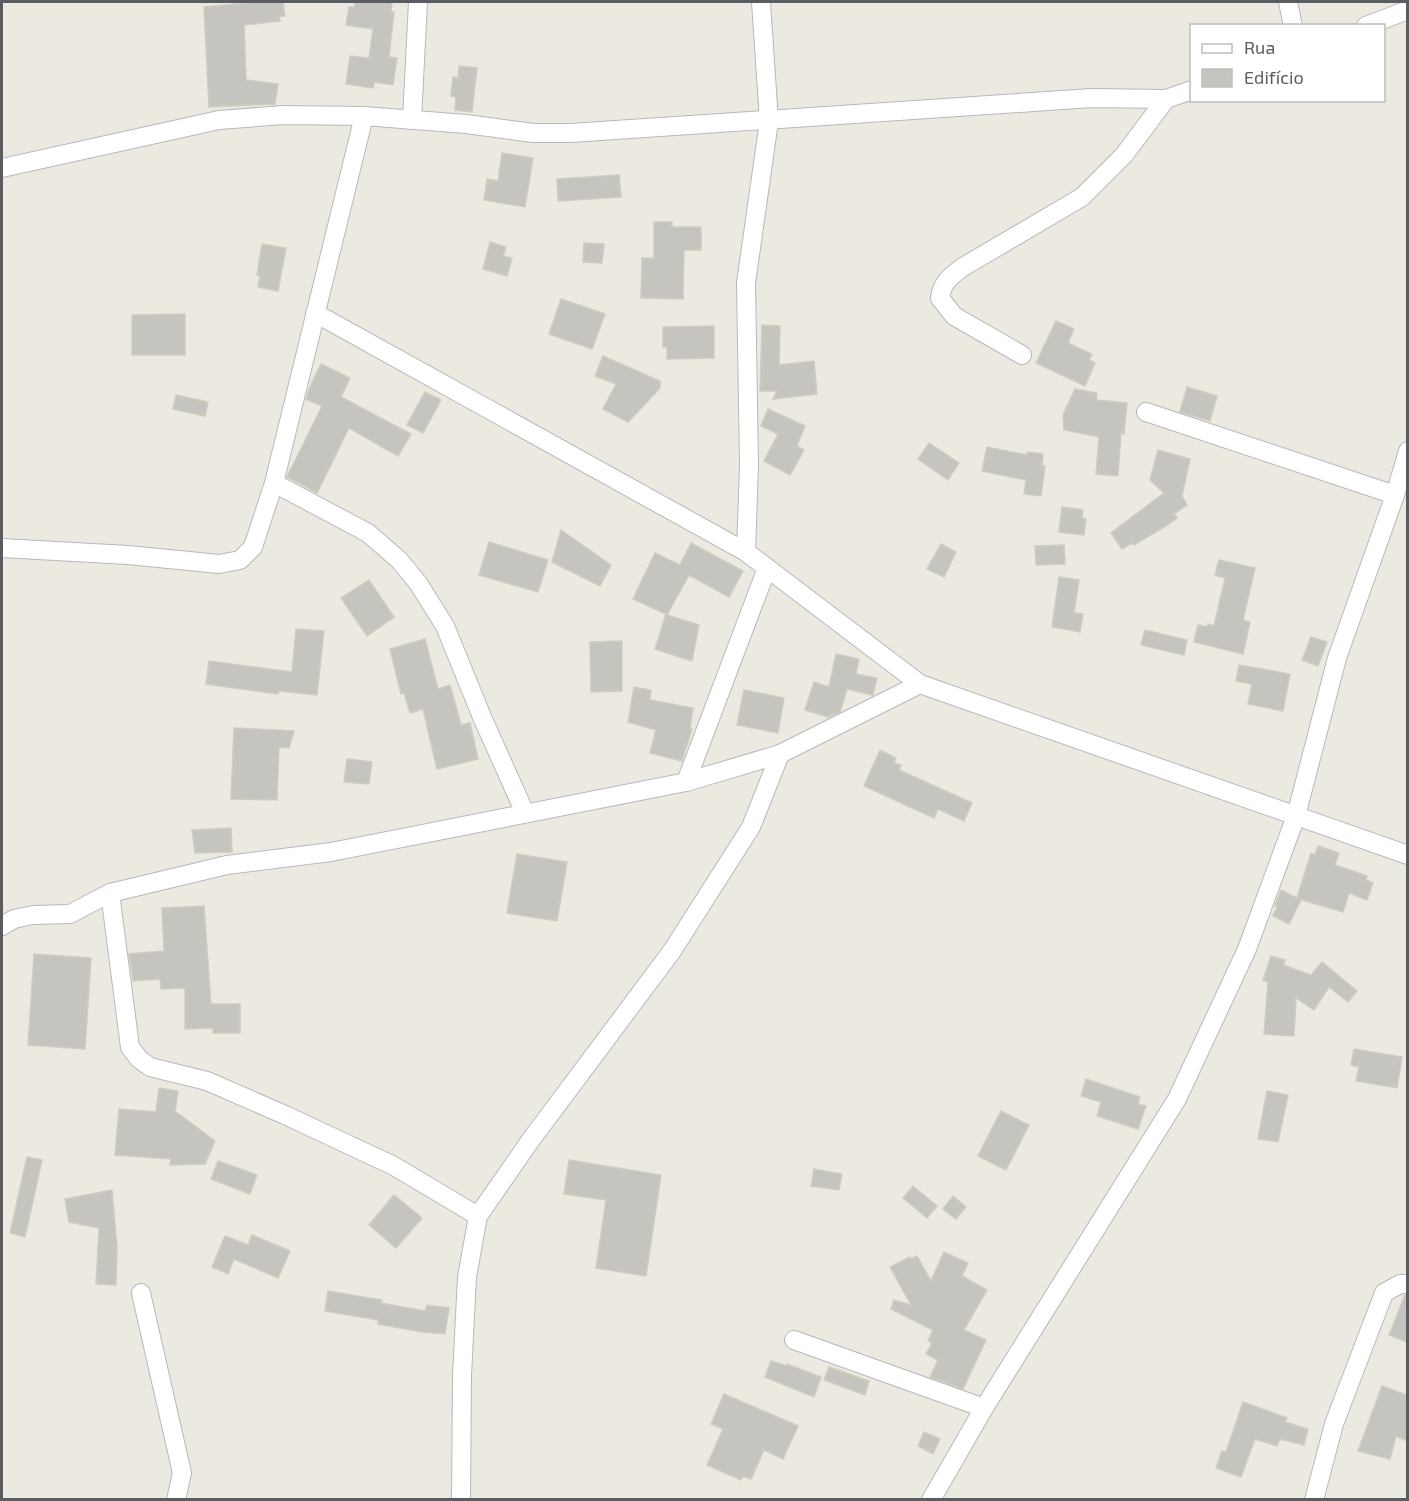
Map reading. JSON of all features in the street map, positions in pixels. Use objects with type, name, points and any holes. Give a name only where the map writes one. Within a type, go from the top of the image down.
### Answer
[{"type":"street","points":[[412,120],[418,2]]},
{"type":"street","points":[[746,552],[749,465],[746,283],[769,121],[761,2]]},
{"type":"street","points":[[1288,2],[1293,24]]},
{"type":"street","points":[[1371,24],[1407,10]]},
{"type":"street","points":[[2,168],[219,120],[284,115],[364,116],[533,132],[571,133],[1092,98],[1166,99],[1190,90]]},
{"type":"street","points":[[1022,355],[954,316],[940,298],[941,289],[946,280],[963,267],[1082,198],[1124,155],[1166,99]]},
{"type":"street","points":[[2,548],[128,555],[219,564],[240,560],[253,547],[274,483],[364,116]]},
{"type":"street","points":[[315,313],[746,552],[920,684],[1407,855]]},
{"type":"street","points":[[1146,412],[1395,495]]},
{"type":"street","points":[[931,1500],[984,1408],[1177,1099],[1247,949],[1296,816],[1337,658],[1395,495],[1407,451]]},
{"type":"street","points":[[274,483],[368,533],[399,560],[418,583],[445,626],[525,813]]},
{"type":"street","points":[[686,782],[767,568]]},
{"type":"street","points":[[2,926],[14,919],[33,915],[70,914],[110,893],[227,865],[331,852],[686,782],[780,754],[920,684]]},
{"type":"street","points":[[461,1500],[462,1375],[467,1277],[478,1216],[672,951],[751,827],[780,754]]},
{"type":"street","points":[[110,893],[130,1047],[139,1059],[150,1067],[207,1081],[295,1119],[394,1166],[478,1216]]},
{"type":"street","points":[[1314,1500],[1334,1424],[1384,1293],[1400,1284],[1407,1284]]},
{"type":"street","points":[[141,1293],[182,1473],[176,1500]]},
{"type":"street","points":[[794,1340],[984,1408]]},
{"type":"building","points":[[283,2],[285,16],[279,17],[280,21],[244,25],[246,80],[278,84],[275,104],[209,107],[204,7]]},
{"type":"building","points":[[355,2],[392,2],[391,12],[394,12],[389,57],[397,58],[393,85],[374,82],[373,88],[346,84],[350,56],[369,58],[373,29],[346,25],[349,7],[354,7]]},
{"type":"building","points":[[459,66],[477,68],[472,112],[455,110],[456,97],[451,96],[453,77],[458,78]]},
{"type":"building","points":[[502,153],[533,158],[525,207],[484,200],[487,179],[498,181]]},
{"type":"building","points":[[619,175],[621,197],[558,201],[557,179]]},
{"type":"building","points":[[654,222],[672,222],[672,227],[701,227],[701,250],[684,250],[683,299],[641,298],[642,258],[654,258]]},
{"type":"building","points":[[490,242],[506,247],[503,256],[512,258],[507,276],[483,269]]},
{"type":"building","points":[[584,243],[604,244],[602,263],[583,262]]},
{"type":"building","points":[[262,244],[286,248],[278,291],[258,287],[260,275],[257,275]]},
{"type":"building","points":[[561,299],[605,314],[592,349],[549,334]]},
{"type":"building","points":[[185,314],[185,355],[132,355],[132,315]]},
{"type":"building","points":[[1056,321],[1074,329],[1068,343],[1092,354],[1089,360],[1095,363],[1085,386],[1036,363]]},
{"type":"building","points":[[762,325],[780,326],[779,365],[814,361],[817,394],[773,399],[777,391],[760,391]]},
{"type":"building","points":[[714,326],[714,358],[667,359],[667,347],[663,347],[663,327]]},
{"type":"building","points":[[603,356],[660,381],[660,388],[628,422],[603,409],[616,384],[595,376]]},
{"type":"building","points":[[321,364],[350,378],[341,397],[411,434],[398,456],[349,428],[317,493],[287,477],[322,406],[306,399]]},
{"type":"building","points":[[1187,387],[1217,396],[1210,421],[1180,412]]},
{"type":"building","points":[[1075,389],[1097,393],[1096,400],[1127,403],[1124,434],[1121,433],[1118,476],[1096,474],[1099,437],[1064,430],[1063,415]]},
{"type":"building","points":[[425,392],[441,400],[423,433],[407,425]]},
{"type":"building","points":[[176,395],[208,402],[205,416],[173,409]]},
{"type":"building","points":[[768,409],[805,426],[797,446],[804,450],[790,475],[764,461],[778,434],[761,426]]},
{"type":"building","points":[[929,443],[959,463],[948,480],[918,459]]},
{"type":"building","points":[[987,447],[1027,455],[1027,452],[1043,454],[1042,466],[1045,466],[1041,496],[1024,494],[1026,480],[982,471]]},
{"type":"building","points":[[1158,450],[1190,459],[1182,496],[1187,505],[1174,514],[1177,518],[1164,527],[1134,545],[1132,543],[1122,549],[1111,533],[1164,493],[1150,480]]},
{"type":"building","points":[[1062,507],[1083,510],[1082,518],[1086,519],[1084,535],[1059,532]]},
{"type":"building","points":[[561,530],[611,565],[600,586],[552,562]]},
{"type":"building","points":[[489,542],[548,560],[538,592],[479,575]]},
{"type":"building","points":[[691,543],[743,571],[729,597],[689,575],[667,615],[699,625],[692,661],[655,649],[666,614],[633,599],[655,553],[680,565]]},
{"type":"building","points":[[941,544],[956,552],[944,577],[927,569]]},
{"type":"building","points":[[1064,545],[1065,564],[1036,565],[1035,546]]},
{"type":"building","points":[[1219,560],[1255,568],[1243,620],[1250,622],[1243,654],[1194,642],[1198,625],[1214,626],[1225,578],[1215,575]]},
{"type":"building","points":[[1059,577],[1079,580],[1074,613],[1083,614],[1080,632],[1052,627]]},
{"type":"building","points":[[369,580],[394,617],[367,636],[341,598]]},
{"type":"building","points":[[296,629],[324,631],[317,695],[278,691],[278,694],[206,684],[209,661],[292,672]]},
{"type":"building","points":[[1145,630],[1187,640],[1184,655],[1141,645]]},
{"type":"building","points":[[1311,637],[1327,642],[1318,666],[1302,660]]},
{"type":"building","points":[[425,639],[438,689],[450,685],[461,725],[470,723],[478,759],[437,769],[423,709],[410,713],[404,693],[401,694],[390,649]]},
{"type":"building","points":[[622,641],[622,691],[591,692],[590,642]]},
{"type":"building","points":[[836,654],[859,659],[856,674],[877,678],[873,695],[847,689],[840,712],[828,717],[805,710],[814,682],[829,687]]},
{"type":"building","points":[[1239,665],[1290,674],[1283,711],[1248,704],[1252,684],[1236,681]]},
{"type":"building","points":[[634,687],[651,690],[650,700],[693,708],[690,729],[692,729],[682,761],[650,753],[656,730],[628,722]]},
{"type":"building","points":[[744,690],[784,698],[778,733],[737,725]]},
{"type":"building","points":[[234,728],[294,731],[289,748],[279,747],[277,800],[231,799]]},
{"type":"building","points":[[880,750],[896,758],[894,763],[901,765],[899,770],[972,803],[964,821],[938,809],[934,818],[864,786]]},
{"type":"building","points":[[347,759],[372,762],[369,784],[344,782]]},
{"type":"building","points":[[231,828],[232,852],[195,853],[192,830]]},
{"type":"building","points":[[1318,846],[1339,853],[1335,865],[1367,876],[1366,880],[1373,883],[1367,900],[1349,893],[1343,912],[1299,899],[1301,900],[1289,924],[1273,916],[1281,890],[1297,898],[1311,853],[1315,855]]},
{"type":"building","points":[[517,854],[567,862],[557,921],[507,913]]},
{"type":"building","points":[[204,906],[211,1004],[240,1004],[240,1033],[213,1033],[213,1028],[185,1029],[185,988],[161,989],[160,979],[133,981],[129,954],[164,951],[162,908]]},
{"type":"building","points":[[34,954],[91,958],[85,1049],[28,1045]]},
{"type":"building","points":[[1271,956],[1285,960],[1283,965],[1311,975],[1322,962],[1357,991],[1348,1002],[1329,987],[1314,1010],[1296,998],[1294,1036],[1264,1034],[1268,982],[1263,980]]},
{"type":"building","points":[[1354,1049],[1402,1057],[1397,1088],[1356,1081],[1359,1067],[1351,1065]]},
{"type":"building","points":[[1086,1079],[1140,1097],[1138,1104],[1146,1106],[1138,1129],[1097,1116],[1101,1102],[1081,1096]]},
{"type":"building","points":[[159,1088],[178,1091],[175,1111],[215,1141],[205,1164],[170,1165],[171,1159],[115,1155],[119,1109],[156,1112]]},
{"type":"building","points":[[1267,1091],[1288,1095],[1278,1142],[1258,1139]]},
{"type":"building","points":[[1001,1111],[1029,1125],[1006,1170],[978,1156]]},
{"type":"building","points":[[27,1157],[42,1160],[25,1237],[10,1233]]},
{"type":"building","points":[[569,1160],[661,1175],[646,1276],[596,1268],[606,1200],[564,1194]]},
{"type":"building","points":[[218,1161],[257,1175],[250,1194],[211,1179]]},
{"type":"building","points":[[814,1169],[842,1174],[839,1190],[811,1186]]},
{"type":"building","points":[[913,1186],[937,1206],[927,1218],[903,1198]]},
{"type":"building","points":[[112,1190],[117,1248],[116,1285],[96,1284],[99,1228],[69,1222],[65,1199]]},
{"type":"building","points":[[394,1195],[422,1218],[396,1248],[369,1225]]},
{"type":"building","points":[[953,1196],[966,1207],[956,1219],[943,1209]]},
{"type":"building","points":[[252,1235],[290,1251],[278,1278],[234,1259],[228,1274],[212,1267],[225,1236],[248,1245]]},
{"type":"building","points":[[944,1252],[968,1263],[962,1276],[987,1290],[964,1330],[986,1340],[963,1389],[930,1377],[938,1360],[926,1354],[932,1343],[928,1341],[933,1330],[891,1309],[894,1300],[911,1305],[890,1267],[917,1256],[931,1281]]},
{"type":"building","points":[[328,1291],[382,1300],[381,1303],[425,1311],[427,1305],[449,1308],[445,1334],[378,1324],[378,1320],[325,1311]]},
{"type":"building","points":[[1405,1295],[1407,1295],[1407,1342],[1389,1335]]},
{"type":"building","points":[[771,1361],[787,1366],[787,1364],[821,1377],[814,1397],[765,1377]]},
{"type":"building","points":[[829,1367],[869,1381],[865,1395],[824,1380]]},
{"type":"building","points":[[1382,1386],[1407,1395],[1407,1441],[1396,1436],[1390,1459],[1358,1451]]},
{"type":"building","points":[[724,1394],[798,1426],[783,1459],[764,1450],[751,1479],[743,1476],[741,1480],[707,1465],[723,1429],[711,1424]]},
{"type":"building","points":[[1243,1402],[1287,1418],[1285,1422],[1308,1429],[1304,1445],[1280,1439],[1277,1446],[1255,1439],[1241,1477],[1216,1468],[1222,1451],[1226,1452]]},
{"type":"building","points":[[924,1432],[940,1439],[933,1454],[918,1446]]}]
